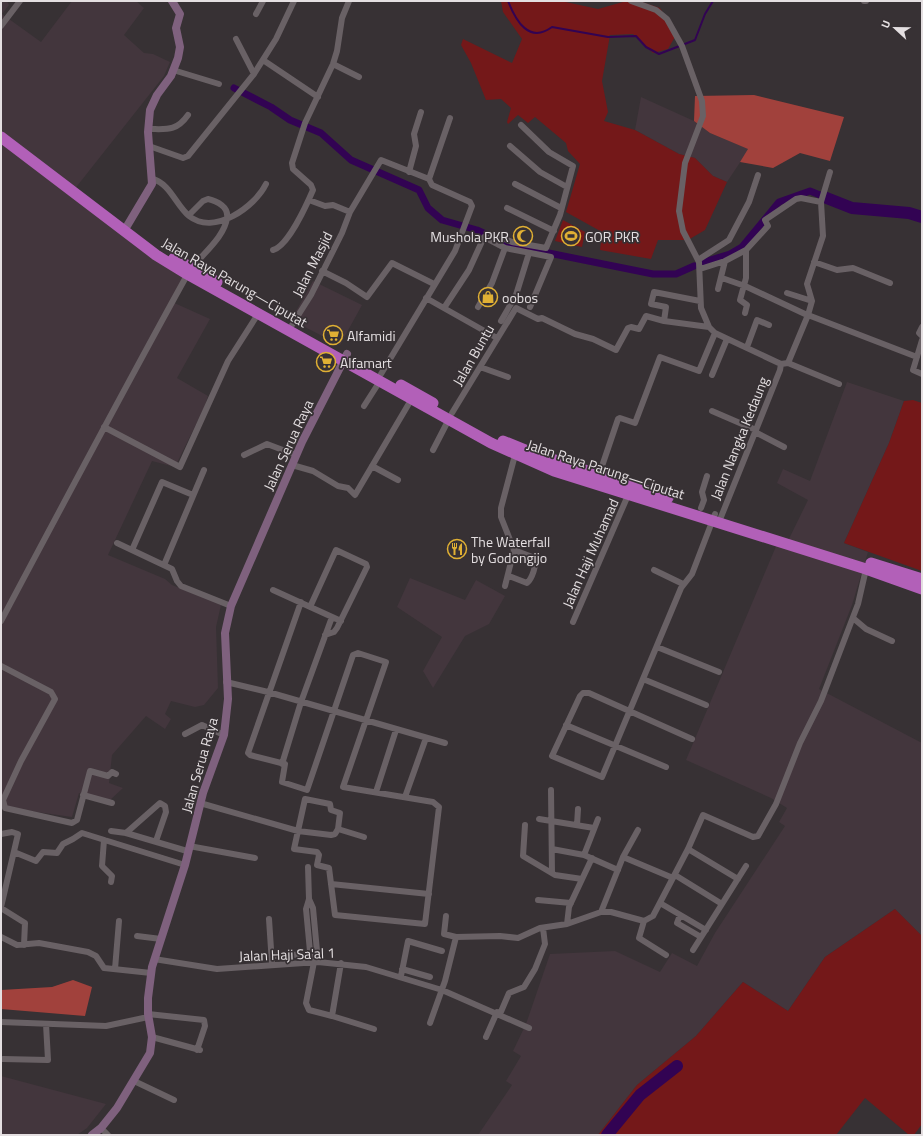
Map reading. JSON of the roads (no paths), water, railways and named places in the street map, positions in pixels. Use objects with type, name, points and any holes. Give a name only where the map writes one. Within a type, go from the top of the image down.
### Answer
[{"type":"highway","name":"Jalan Raya Parung—Ciputat","points":[[1,128],[127,226],[190,271],[258,314],[345,358]]},
{"type":"highway","name":"Jalan Raya Parung—Ciputat","points":[[1,136],[156,255],[190,271],[292,325],[380,378],[453,413],[508,443],[598,475],[701,508],[717,518]]},
{"type":"highway","name":"Jalan Raya Parung—Ciputat","points":[[380,378],[411,400],[453,413],[516,455],[554,471],[922,579]]},
{"type":"highway","name":"Jalan Raya Parung—Ciputat","points":[[826,552],[866,569],[922,589]]},
{"type":"main road","points":[[127,226],[148,193],[153,179],[148,129],[152,104],[173,70],[179,53],[176,28],[180,14],[172,1]]},
{"type":"main road","name":"Jalan Serua Raya","points":[[92,1135],[101,1128],[117,1108],[150,1052],[152,1037],[148,1015],[151,974],[154,959],[185,865],[200,803],[224,735],[227,709],[225,633],[231,606],[296,455],[345,358]]},
{"type":"street","points":[[2,22],[20,1]]},
{"type":"street","points":[[256,14],[263,1]]},
{"type":"street","points":[[149,146],[185,158],[239,95],[254,74],[276,39],[294,1]]},
{"type":"street","points":[[273,250],[279,247],[294,228],[313,190],[311,185],[295,172],[292,167],[305,123],[333,64],[337,52],[342,18],[349,1]]},
{"type":"street","points":[[631,1],[661,13],[667,19],[680,44],[704,108],[702,123],[685,163],[679,211],[683,231],[698,260],[700,269],[700,301],[709,327],[715,333],[781,364],[788,363],[839,384]]},
{"type":"street","points":[[236,39],[254,74]]},
{"type":"street","points":[[263,60],[318,97]]},
{"type":"street","points":[[333,64],[359,76]]},
{"type":"street","points":[[173,70],[219,84]]},
{"type":"street","points":[[364,406],[434,284],[455,251],[465,228],[472,203],[432,185],[429,179],[409,172],[416,146],[414,134],[421,112]]},
{"type":"street","points":[[148,129],[174,128],[181,124],[188,115]]},
{"type":"street","points":[[429,179],[450,118]]},
{"type":"street","points":[[444,308],[469,270],[484,237],[486,238],[495,235],[512,242],[546,248],[554,231],[562,208],[573,166],[549,152],[521,126]]},
{"type":"street","points":[[510,146],[540,172],[567,187]]},
{"type":"street","name":"Jalan Masjid","points":[[292,325],[322,271],[343,230],[350,212],[380,161],[382,160],[409,172]]},
{"type":"street","points":[[788,363],[812,301],[806,287],[824,233],[821,202],[830,172]]},
{"type":"street","points":[[698,260],[729,240],[749,202],[758,175]]},
{"type":"street","points":[[153,179],[158,180],[166,187],[189,216],[202,223],[227,219],[233,216],[254,200],[266,184]]},
{"type":"street","points":[[515,184],[562,208]]},
{"type":"street","points":[[1,621],[104,427],[190,271],[220,234],[227,219],[227,212],[224,207],[208,199],[200,204],[189,216]]},
{"type":"street","points":[[700,269],[746,250],[768,226],[767,222],[796,199],[808,199],[821,202]]},
{"type":"street","points":[[309,200],[325,206],[333,205],[350,212]]},
{"type":"street","points":[[507,208],[554,231]]},
{"type":"street","points":[[486,238],[505,248],[551,257],[530,306]]},
{"type":"street","points":[[478,307],[492,283],[505,248]]},
{"type":"street","points":[[745,313],[747,305],[740,300],[745,286],[746,250]]},
{"type":"street","points":[[501,321],[516,295],[529,253]]},
{"type":"street","points":[[718,289],[722,278],[724,260]]},
{"type":"street","points":[[814,262],[837,270],[854,268],[890,283]]},
{"type":"street","points":[[322,271],[346,282],[367,297],[392,263],[434,284]]},
{"type":"street","points":[[722,278],[745,286],[807,315],[917,357]]},
{"type":"street","points":[[700,301],[654,292],[651,304],[666,307],[664,321],[709,327]]},
{"type":"street","points":[[787,293],[812,301]]},
{"type":"street","points":[[426,298],[496,338]]},
{"type":"street","name":"Jalan Buntu","points":[[433,450],[496,338],[516,308],[538,320],[542,318],[575,334],[593,339],[616,350],[628,328],[631,327],[639,329],[645,316],[664,321]]},
{"type":"street","points":[[104,427],[180,467],[228,360],[258,314]]},
{"type":"street","points":[[747,347],[757,320],[769,325]]},
{"type":"street","points":[[922,327],[919,333],[922,336]]},
{"type":"street","points":[[598,475],[618,419],[620,418],[635,423],[660,357],[699,371],[715,333]]},
{"type":"street","points":[[712,375],[727,339]]},
{"type":"street","points":[[922,340],[913,370],[922,374]]},
{"type":"street","name":"Jalan Nangka Kedaung","points":[[566,725],[552,756],[602,777],[683,584],[692,574],[756,431],[781,364]]},
{"type":"street","points":[[480,367],[508,377]]},
{"type":"street","points":[[292,465],[314,471],[334,484],[348,488],[355,495],[411,400]]},
{"type":"street","points":[[712,412],[756,431],[784,447]]},
{"type":"street","points":[[244,455],[267,444],[296,455]]},
{"type":"street","points":[[505,586],[509,576],[514,550],[501,517],[501,508],[516,455]]},
{"type":"street","points":[[372,466],[398,480]]},
{"type":"street","points":[[164,565],[204,470]]},
{"type":"street","points":[[701,508],[704,500],[702,492],[708,476]]},
{"type":"street","points":[[132,550],[162,482],[193,495]]},
{"type":"street","name":"Jalan Haji Muhamad","points":[[573,622],[629,494]]},
{"type":"street","points":[[117,543],[174,571],[177,581],[181,586],[231,606]]},
{"type":"street","points":[[310,607],[336,550],[367,565],[341,621],[334,632],[325,635]]},
{"type":"street","points":[[509,576],[527,583],[530,580],[536,563],[535,558],[514,550]]},
{"type":"street","points":[[666,955],[639,938],[644,921],[652,916],[660,903],[704,814],[753,837],[758,836],[776,804],[800,743],[821,701],[853,618],[862,591],[866,569]]},
{"type":"street","points":[[654,570],[683,584]]},
{"type":"street","points":[[273,590],[341,621]]},
{"type":"street","points":[[200,803],[298,831],[331,835],[336,834],[340,813],[331,810],[330,804],[306,800],[298,831],[294,850],[318,853],[317,865],[329,868],[335,916],[425,924],[439,807],[435,803],[343,787],[386,663],[358,653],[353,655],[307,790],[282,782],[286,766],[250,755],[248,753],[268,692],[301,602]]},
{"type":"street","points":[[282,764],[301,702],[332,617]]},
{"type":"street","points":[[853,618],[866,629],[892,641]]},
{"type":"street","points":[[656,647],[718,672]]},
{"type":"street","points":[[1,666],[51,692],[55,699],[2,800],[3,805],[5,808],[16,811],[72,823],[75,822]]},
{"type":"street","points":[[643,680],[706,705]]},
{"type":"street","points":[[226,682],[268,692],[445,743]]},
{"type":"street","points":[[666,767],[566,725],[580,696],[583,693],[589,693],[692,739]]},
{"type":"street","points":[[185,734],[202,725],[224,735]]},
{"type":"street","points":[[376,792],[396,730]]},
{"type":"street","points":[[405,797],[426,738]]},
{"type":"street","points":[[79,833],[75,822],[77,820],[90,771],[108,776],[112,772],[116,774]]},
{"type":"street","points":[[551,790],[552,873]]},
{"type":"street","points":[[83,795],[112,803]]},
{"type":"street","points":[[126,833],[160,804],[165,806],[166,812],[156,841]]},
{"type":"street","points":[[577,825],[578,809]]},
{"type":"street","points":[[539,818],[594,828]]},
{"type":"street","points":[[584,855],[598,819]]},
{"type":"street","points":[[525,825],[523,856],[558,876],[582,879]]},
{"type":"street","points":[[338,829],[364,837]]},
{"type":"street","points":[[601,912],[623,857],[638,830]]},
{"type":"street","points":[[111,831],[126,833],[188,849],[256,858]]},
{"type":"street","points":[[79,833],[185,865]]},
{"type":"street","points":[[14,852],[37,860],[43,852],[57,853],[63,844],[73,839],[79,833]]},
{"type":"street","points":[[1,834],[18,834],[1,908],[25,923],[24,945]]},
{"type":"street","points":[[104,840],[102,866],[112,875],[111,882]]},
{"type":"street","points":[[552,849],[584,855],[618,870]]},
{"type":"street","points":[[688,849],[738,879]]},
{"type":"street","points":[[623,857],[674,876],[722,904]]},
{"type":"street","points":[[567,924],[568,912],[571,903],[592,858]]},
{"type":"street","points":[[693,950],[746,866]]},
{"type":"street","points":[[308,867],[308,899],[306,909],[310,954],[314,962]]},
{"type":"street","points":[[331,884],[429,894]]},
{"type":"street","points":[[308,899],[313,908],[314,962],[307,1008],[314,1012],[374,1029]]},
{"type":"street","points":[[538,900],[571,903]]},
{"type":"street","points":[[660,903],[706,930]]},
{"type":"street","points":[[446,916],[444,934],[456,937],[500,936],[518,938],[543,928],[567,924],[601,912],[611,912],[644,921]]},
{"type":"street","points":[[680,915],[677,922],[701,937]]},
{"type":"street","points":[[268,919],[272,964]]},
{"type":"street","points":[[115,969],[119,921]]},
{"type":"street","points":[[486,1037],[509,993],[524,987],[535,969],[545,944],[543,928]]},
{"type":"street","points":[[137,936],[161,939]]},
{"type":"street","points":[[1,937],[8,942],[24,945],[39,943],[88,952],[96,956],[104,968],[151,974]]},
{"type":"street","points":[[430,1023],[442,990],[456,937]]},
{"type":"street","points":[[401,976],[408,941],[442,951]]},
{"type":"street","points":[[271,956],[310,954]]},
{"type":"street","name":"Jalan Haji Sa'al 1","points":[[154,959],[217,968],[314,962],[340,963],[366,967],[401,976],[442,990],[498,1013],[529,1028]]},
{"type":"street","points":[[332,1016],[340,963]]},
{"type":"street","points":[[402,969],[430,977]]},
{"type":"street","points":[[1,1022],[106,1026],[148,1015],[204,1020],[205,1026],[199,1050],[152,1037]]},
{"type":"street","points":[[2,1059],[48,1060],[46,1024]]},
{"type":"street","points":[[134,1081],[174,1100]]},
{"type":"street","points":[[101,1128],[108,1135]]},
{"type":"waterway","points":[[508,1],[519,22],[530,32],[544,32],[552,27],[608,37],[636,36],[646,47],[659,54],[695,40],[705,14],[713,1]]},
{"type":"waterway","points":[[234,88],[271,107],[290,120],[321,133],[351,160],[419,190],[428,208],[442,220],[477,230],[509,245],[653,274],[676,274],[694,266]]},
{"type":"waterway","points":[[701,263],[730,254],[742,247],[779,202],[810,191],[820,195]]},
{"type":"waterway","points":[[824,197],[852,208],[909,213],[922,217]]},
{"type":"waterway","points":[[607,1135],[640,1095],[677,1066]]},
{"type":"place","name":"Mushola PKR","points":[[523,236]]},
{"type":"place","name":"GOR PKR","points":[[571,236]]},
{"type":"place","name":"oobos","points":[[488,297]]},
{"type":"place","name":"Alfamidi","points":[[333,335]]},
{"type":"place","name":"Alfamart","points":[[326,362]]},
{"type":"place","name":"The Waterfall by Godongijo","points":[[457,549]]}]
